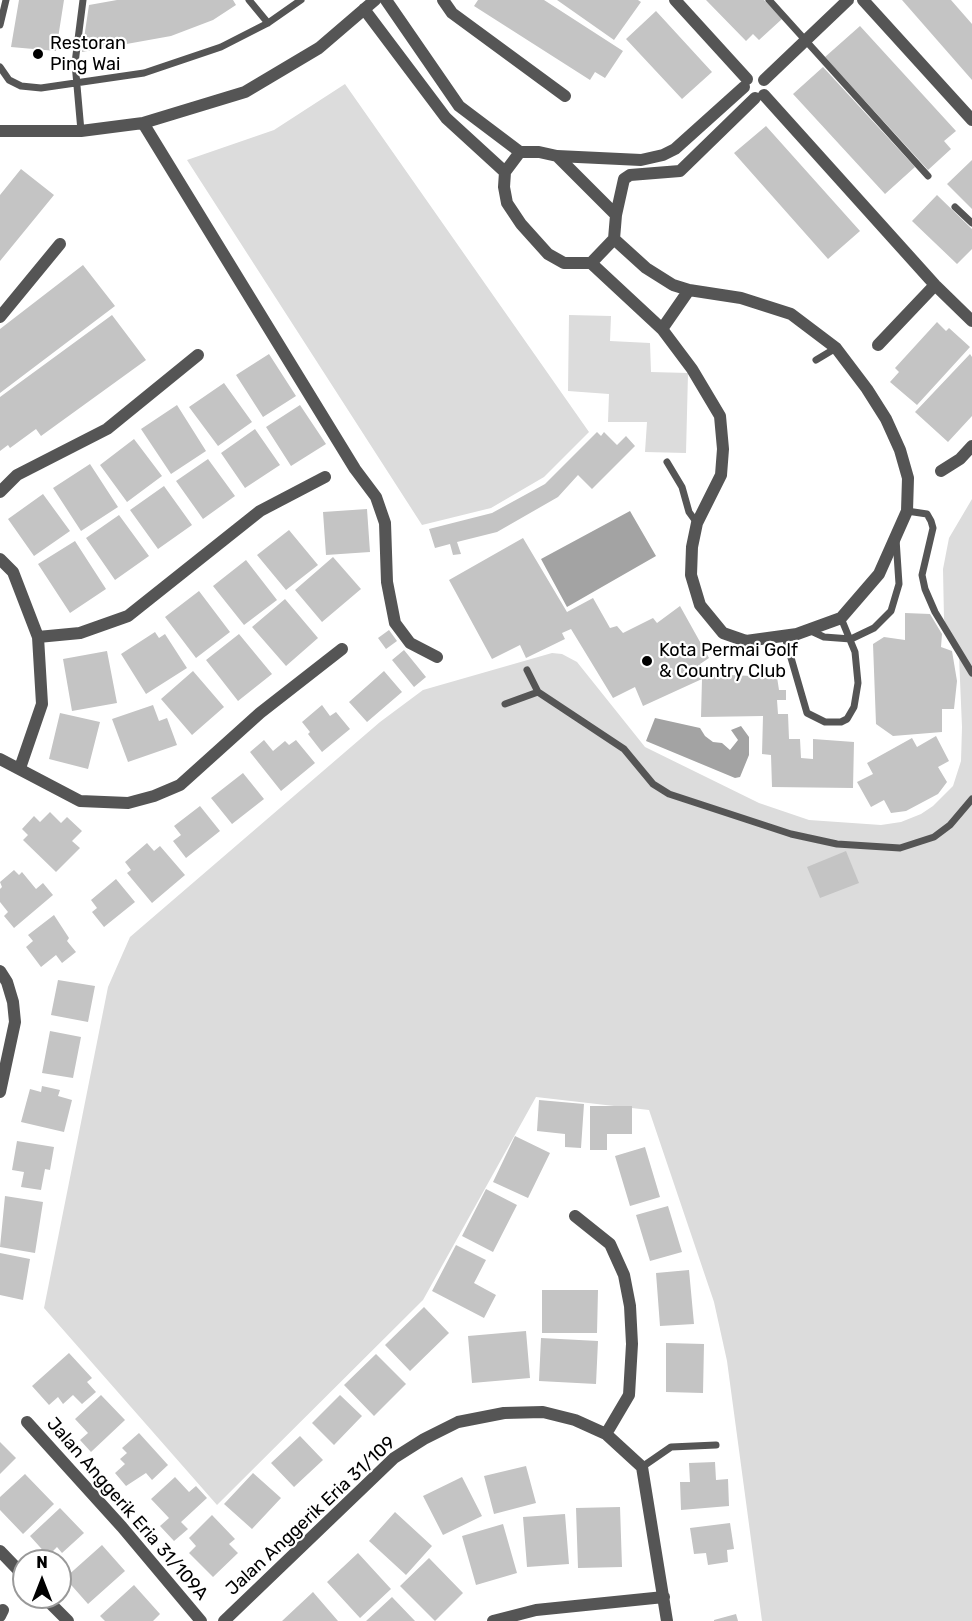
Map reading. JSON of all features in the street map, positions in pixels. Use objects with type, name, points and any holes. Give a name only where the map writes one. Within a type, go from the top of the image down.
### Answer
[{"type":"street","points":[[0,131],[81,131],[142,123],[244,92],[319,48],[375,0]]},
{"type":"street","points":[[386,0],[459,106],[519,152],[641,160],[654,158],[675,149],[753,76],[764,80]]},
{"type":"street","points":[[443,0],[452,13],[566,96]]},
{"type":"street","points":[[675,0],[746,83],[747,95],[759,97],[972,321]]},
{"type":"street","points":[[764,80],[848,0]]},
{"type":"street","points":[[863,0],[972,120]]},
{"type":"street","points":[[364,9],[446,118],[505,171]]},
{"type":"street","points":[[591,263],[614,239],[616,215],[624,179],[630,175],[680,171],[766,90],[764,80]]},
{"type":"street","points":[[142,123],[355,469],[376,498],[385,523],[387,582],[395,623],[411,643],[437,657]]},
{"type":"street","points":[[698,127],[712,141]]},
{"type":"street","points":[[519,152],[505,171],[504,187],[507,203],[521,224],[548,254],[564,263],[591,263],[662,329],[692,369],[720,416],[723,448],[721,474],[717,489],[697,523],[691,575],[700,605],[723,633],[746,641],[785,637],[811,631],[841,618],[879,574],[907,511],[908,478],[900,450],[886,419],[836,348],[791,314],[741,298],[689,290],[673,285],[646,268],[614,239]]},
{"type":"street","points":[[557,156],[616,215]]},
{"type":"street","points":[[0,317],[60,244]]},
{"type":"street","points":[[878,345],[936,285]]},
{"type":"street","points":[[662,329],[689,290]]},
{"type":"street","points":[[0,492],[17,474],[107,429],[198,355]]},
{"type":"street","points":[[941,471],[960,459],[972,446]]},
{"type":"street","points":[[38,637],[80,633],[128,616],[260,511],[325,477]]},
{"type":"street","points":[[0,559],[13,572],[38,637],[42,704],[20,768]]},
{"type":"street","points":[[0,759],[80,801],[128,803],[154,796],[180,785],[260,713],[342,649]]},
{"type":"street","points":[[0,971],[7,982],[15,1022],[1,1084]]},
{"type":"street","points":[[575,1216],[610,1244],[624,1275],[630,1306],[632,1344],[629,1395],[606,1434]]},
{"type":"street","name":"Jalan Anggerik Eria 31/109","points":[[224,1621],[394,1458],[424,1438],[458,1422],[504,1413],[543,1412],[575,1420],[606,1434],[642,1467]]},
{"type":"street","name":"Jalan Anggerik Eria 31/109A","points":[[27,1422],[122,1527],[201,1621]]},
{"type":"street","points":[[642,1467],[667,1621]]},
{"type":"street","points":[[0,1551],[12,1564]]},
{"type":"street","points":[[493,1621],[536,1610],[664,1597]]},
{"type":"street","points":[[56,1609],[68,1621]]},
{"type":"lane","points":[[0,25],[6,0]]},
{"type":"lane","points":[[81,131],[76,84],[77,34],[83,0]]},
{"type":"lane","points":[[249,0],[268,23]]},
{"type":"lane","points":[[0,68],[9,81],[21,86],[40,88],[144,73],[221,47],[268,23],[301,0]]},
{"type":"lane","points":[[769,0],[928,176]]},
{"type":"lane","points":[[955,207],[972,223]]},
{"type":"lane","points":[[816,360],[836,348]]},
{"type":"lane","points":[[667,462],[697,523]]},
{"type":"lane","points":[[907,511],[927,513],[931,521],[933,528],[922,575],[925,589],[935,612],[972,673]]},
{"type":"lane","points":[[811,631],[824,637],[851,639],[874,628],[891,611],[899,584],[896,537]]},
{"type":"lane","points":[[785,637],[807,713],[830,723],[847,719],[854,707],[858,683],[851,639],[841,618]]},
{"type":"lane","points":[[526,670],[538,692],[624,749],[654,784],[669,794],[810,840],[878,849],[920,844],[950,825],[972,799]]},
{"type":"lane","points":[[505,704],[538,692]]},
{"type":"lane","points":[[642,1467],[671,1447],[716,1445]]},
{"type":"shaded area","points":[[345,84],[589,432],[544,477],[491,508],[422,525],[187,160],[274,130]]},
{"type":"shaded area","points":[[569,315],[611,316],[610,341],[650,343],[651,372],[688,373],[686,453],[645,452],[647,422],[608,422],[609,394],[568,391]]},
{"type":"shaded area","points":[[972,499],[972,1621],[762,1621],[727,1361],[714,1302],[649,1110],[536,1097],[423,1300],[217,1505],[44,1308],[108,987],[130,937],[380,722],[423,690],[552,653],[562,654],[577,662],[645,747],[759,803],[809,820],[881,825],[901,822],[921,814],[933,806],[953,786],[961,761],[959,656],[952,647],[944,619],[943,569],[949,538]]},
{"type":"shaded area","points":[[630,511],[656,556],[567,607],[541,559]]},
{"type":"shaded area","points":[[655,718],[700,728],[713,742],[722,743],[730,750],[738,740],[731,730],[741,726],[749,737],[749,755],[740,777],[735,778],[646,741]]},
{"type":"building","points":[[19,0],[64,0],[56,51],[11,47]]},
{"type":"building","points":[[117,0],[233,0],[236,5],[213,20],[171,36],[82,52],[89,5]]},
{"type":"building","points":[[478,0],[544,0],[623,51],[605,78],[595,72],[590,80],[474,6]]},
{"type":"building","points":[[557,0],[638,0],[641,2],[614,40]]},
{"type":"building","points":[[706,0],[764,0],[782,19],[759,40],[753,34],[746,41]]},
{"type":"building","points":[[902,0],[951,0],[972,24],[972,80]]},
{"type":"building","points":[[656,11],[712,72],[682,99],[626,39]]},
{"type":"building","points":[[860,26],[956,131],[944,141],[951,149],[928,170],[825,57]]},
{"type":"building","points":[[823,67],[915,167],[885,194],[793,94]]},
{"type":"building","points":[[766,126],[860,231],[828,259],[734,153]]},
{"type":"building","points":[[972,160],[972,209],[947,184]]},
{"type":"building","points":[[21,169],[54,195],[0,261],[0,195]]},
{"type":"building","points":[[937,195],[972,229],[972,249],[957,264],[912,221]]},
{"type":"building","points":[[83,265],[115,306],[0,393],[0,329]]},
{"type":"building","points":[[112,315],[146,360],[41,436],[36,429],[10,448],[8,445],[0,451],[0,397]]},
{"type":"building","points":[[937,322],[946,331],[949,328],[970,347],[917,405],[890,382],[899,372],[895,368]]},
{"type":"building","points":[[269,354],[296,396],[263,417],[236,375]]},
{"type":"building","points":[[970,354],[972,357],[972,416],[948,442],[915,412]]},
{"type":"building","points":[[224,383],[252,422],[218,446],[189,407]]},
{"type":"building","points":[[177,405],[206,451],[171,474],[141,429]]},
{"type":"building","points":[[300,405],[326,444],[291,466],[266,427]]},
{"type":"building","points":[[255,429],[280,465],[245,488],[221,453]]},
{"type":"building","points":[[597,432],[601,436],[604,432],[617,445],[626,436],[635,446],[592,489],[578,475],[558,497],[497,532],[457,542],[461,554],[453,555],[450,544],[435,548],[429,529],[492,513],[545,484]]},
{"type":"building","points":[[134,439],[162,476],[127,502],[100,465]]},
{"type":"building","points":[[208,459],[235,496],[203,519],[176,481]]},
{"type":"building","points":[[90,464],[118,507],[81,531],[53,488]]},
{"type":"building","points":[[164,486],[192,525],[158,549],[130,510]]},
{"type":"building","points":[[43,494],[70,531],[34,556],[8,519]]},
{"type":"building","points":[[367,509],[370,552],[326,555],[323,512]]},
{"type":"building","points":[[119,515],[149,556],[115,580],[86,538]]},
{"type":"building","points":[[289,530],[318,565],[286,590],[257,555]]},
{"type":"building","name":"Kota Permai Golf & Country Club","points":[[523,538],[567,612],[593,598],[610,628],[617,626],[623,633],[653,618],[657,623],[680,606],[709,658],[700,664],[705,674],[777,677],[779,690],[786,690],[786,700],[777,700],[778,714],[788,714],[789,739],[800,739],[801,758],[813,759],[813,739],[854,742],[853,788],[772,787],[771,755],[762,754],[763,716],[701,717],[702,679],[643,706],[635,687],[613,698],[571,629],[562,633],[565,639],[526,658],[520,645],[492,659],[449,580]]},
{"type":"building","points":[[75,541],[106,589],[70,613],[38,564]]},
{"type":"building","points":[[333,557],[361,589],[322,622],[295,590]]},
{"type":"building","points":[[246,560],[277,600],[244,625],[213,586]]},
{"type":"building","points":[[199,591],[230,632],[196,658],[165,617]]},
{"type":"building","points":[[285,599],[318,638],[286,666],[252,627]]},
{"type":"building","points":[[905,613],[930,614],[942,634],[941,647],[952,651],[957,681],[954,709],[942,709],[942,732],[893,736],[876,724],[873,644],[884,637],[905,640]]},
{"type":"building","points":[[389,630],[397,641],[386,649],[378,638]]},
{"type":"building","points":[[155,632],[159,638],[165,634],[187,668],[146,694],[121,654]]},
{"type":"building","points":[[239,634],[272,674],[238,701],[206,660]]},
{"type":"building","points":[[404,650],[426,677],[414,687],[392,660]]},
{"type":"building","points":[[107,651],[117,703],[72,711],[63,659]]},
{"type":"building","points":[[193,671],[224,707],[192,735],[161,699]]},
{"type":"building","points":[[384,671],[402,692],[367,722],[349,702]]},
{"type":"building","points":[[153,705],[159,721],[167,718],[177,745],[128,762],[112,719]]},
{"type":"building","points":[[322,705],[330,716],[336,712],[350,729],[322,752],[302,722]]},
{"type":"building","points":[[60,713],[100,722],[88,769],[49,759]]},
{"type":"building","points":[[936,736],[949,761],[938,767],[947,782],[938,794],[906,811],[891,813],[884,800],[871,807],[857,782],[873,774],[867,763],[912,738],[917,747]]},
{"type":"building","points":[[264,740],[273,751],[285,741],[289,745],[296,740],[315,763],[281,791],[250,752]]},
{"type":"building","points":[[243,773],[264,799],[232,824],[211,798]]},
{"type":"building","points":[[200,806],[220,831],[186,858],[173,841],[181,835],[174,826]]},
{"type":"building","points":[[50,812],[61,823],[67,817],[82,831],[72,841],[80,848],[56,872],[23,840],[28,835],[22,829],[34,816],[40,822]]},
{"type":"building","points":[[147,843],[154,851],[160,846],[185,875],[152,903],[127,873],[131,870],[125,862]]},
{"type":"building","points":[[846,851],[859,883],[820,898],[807,867]]},
{"type":"building","points":[[14,870],[19,875],[22,872],[36,889],[43,883],[53,895],[14,928],[4,916],[8,912],[0,902],[2,887],[0,882]]},
{"type":"building","points":[[116,879],[135,902],[104,927],[92,912],[97,908],[91,900]]},
{"type":"building","points":[[54,915],[69,938],[67,941],[76,952],[62,963],[56,955],[41,967],[26,947],[33,941],[28,935]]},
{"type":"building","points":[[58,980],[95,986],[88,1022],[51,1015]]},
{"type":"building","points":[[50,1031],[81,1037],[73,1078],[42,1073]]},
{"type":"building","points":[[42,1086],[60,1090],[58,1096],[72,1100],[64,1132],[21,1122],[30,1089],[41,1092]]},
{"type":"building","points":[[539,1100],[584,1104],[581,1148],[565,1147],[565,1134],[537,1131]]},
{"type":"building","points":[[590,1106],[632,1106],[632,1134],[607,1134],[607,1150],[590,1150]]},
{"type":"building","points":[[515,1136],[550,1153],[528,1198],[493,1182]]},
{"type":"building","points":[[17,1141],[54,1147],[50,1170],[45,1169],[41,1190],[21,1187],[24,1172],[12,1170]]},
{"type":"building","points":[[645,1147],[660,1197],[630,1206],[615,1156]]},
{"type":"building","points":[[486,1189],[517,1205],[493,1252],[462,1236]]},
{"type":"building","points":[[5,1196],[43,1202],[35,1253],[0,1247]]},
{"type":"building","points":[[668,1206],[682,1252],[650,1261],[636,1215]]},
{"type":"building","points":[[456,1245],[486,1260],[474,1283],[496,1295],[484,1318],[432,1291]]},
{"type":"building","points":[[0,1253],[30,1259],[23,1300],[0,1295]]},
{"type":"building","points":[[689,1270],[694,1324],[660,1326],[656,1273]]},
{"type":"building","points":[[542,1290],[598,1290],[597,1333],[542,1333]]},
{"type":"building","points":[[424,1307],[449,1333],[410,1371],[385,1345]]},
{"type":"building","points":[[526,1331],[530,1378],[472,1383],[468,1336]]},
{"type":"building","points":[[541,1338],[598,1341],[596,1384],[539,1381]]},
{"type":"building","points":[[666,1343],[704,1344],[703,1393],[666,1392]]},
{"type":"building","points":[[69,1353],[92,1378],[87,1382],[96,1392],[82,1404],[73,1395],[63,1404],[58,1397],[49,1405],[32,1386]]},
{"type":"building","points":[[376,1354],[406,1384],[374,1416],[344,1385]]},
{"type":"building","points":[[101,1395],[125,1420],[91,1452],[80,1440],[88,1433],[75,1419]]},
{"type":"building","points":[[340,1395],[362,1416],[334,1445],[312,1423]]},
{"type":"building","points":[[139,1433],[168,1465],[152,1480],[146,1473],[126,1486],[115,1473],[125,1464],[120,1459],[127,1453],[122,1448]]},
{"type":"building","points":[[300,1436],[323,1460],[294,1487],[271,1463]]},
{"type":"building","points":[[0,1442],[16,1458],[0,1474]]},
{"type":"building","points":[[715,1462],[716,1480],[728,1479],[729,1506],[681,1510],[680,1482],[690,1482],[689,1463]]},
{"type":"building","points":[[526,1466],[536,1503],[494,1514],[484,1476]]},
{"type":"building","points":[[253,1473],[281,1498],[252,1529],[224,1504]]},
{"type":"building","points":[[25,1474],[54,1504],[23,1534],[0,1510],[0,1497]]},
{"type":"building","points":[[175,1477],[189,1492],[196,1486],[207,1498],[181,1522],[188,1529],[174,1541],[160,1526],[169,1518],[151,1499]]},
{"type":"building","points":[[462,1477],[482,1516],[443,1535],[423,1496]]},
{"type":"building","points":[[620,1507],[622,1567],[578,1568],[576,1508]]},
{"type":"building","points":[[60,1508],[84,1533],[66,1549],[57,1547],[42,1549],[30,1536]]},
{"type":"building","points":[[395,1512],[432,1546],[406,1575],[369,1541]]},
{"type":"building","points":[[565,1514],[569,1564],[527,1567],[523,1517]]},
{"type":"building","points":[[212,1515],[235,1539],[229,1544],[238,1553],[213,1577],[189,1553],[196,1546],[189,1538]]},
{"type":"building","points":[[730,1523],[734,1549],[727,1550],[728,1562],[708,1565],[706,1553],[694,1554],[690,1528]]},
{"type":"building","points":[[503,1524],[517,1573],[476,1585],[462,1536]]},
{"type":"building","points":[[102,1545],[125,1571],[88,1604],[72,1586],[72,1572]]},
{"type":"building","points":[[358,1553],[391,1589],[360,1618],[327,1582]]},
{"type":"building","points":[[429,1558],[463,1593],[435,1621],[400,1586]]},
{"type":"building","points":[[134,1585],[160,1614],[153,1621],[105,1621],[100,1616]]},
{"type":"building","points":[[313,1592],[338,1621],[282,1621],[298,1606]]},
{"type":"building","points":[[392,1597],[415,1621],[366,1621],[378,1610]]},
{"type":"building","points":[[736,1614],[738,1621],[714,1621],[714,1620]]},
{"type":"place","name":"Restoran Ping Wai","points":[[38,54]]},
{"type":"place","name":"Kota Permai Golf & Country Club","points":[[647,661]]}]
